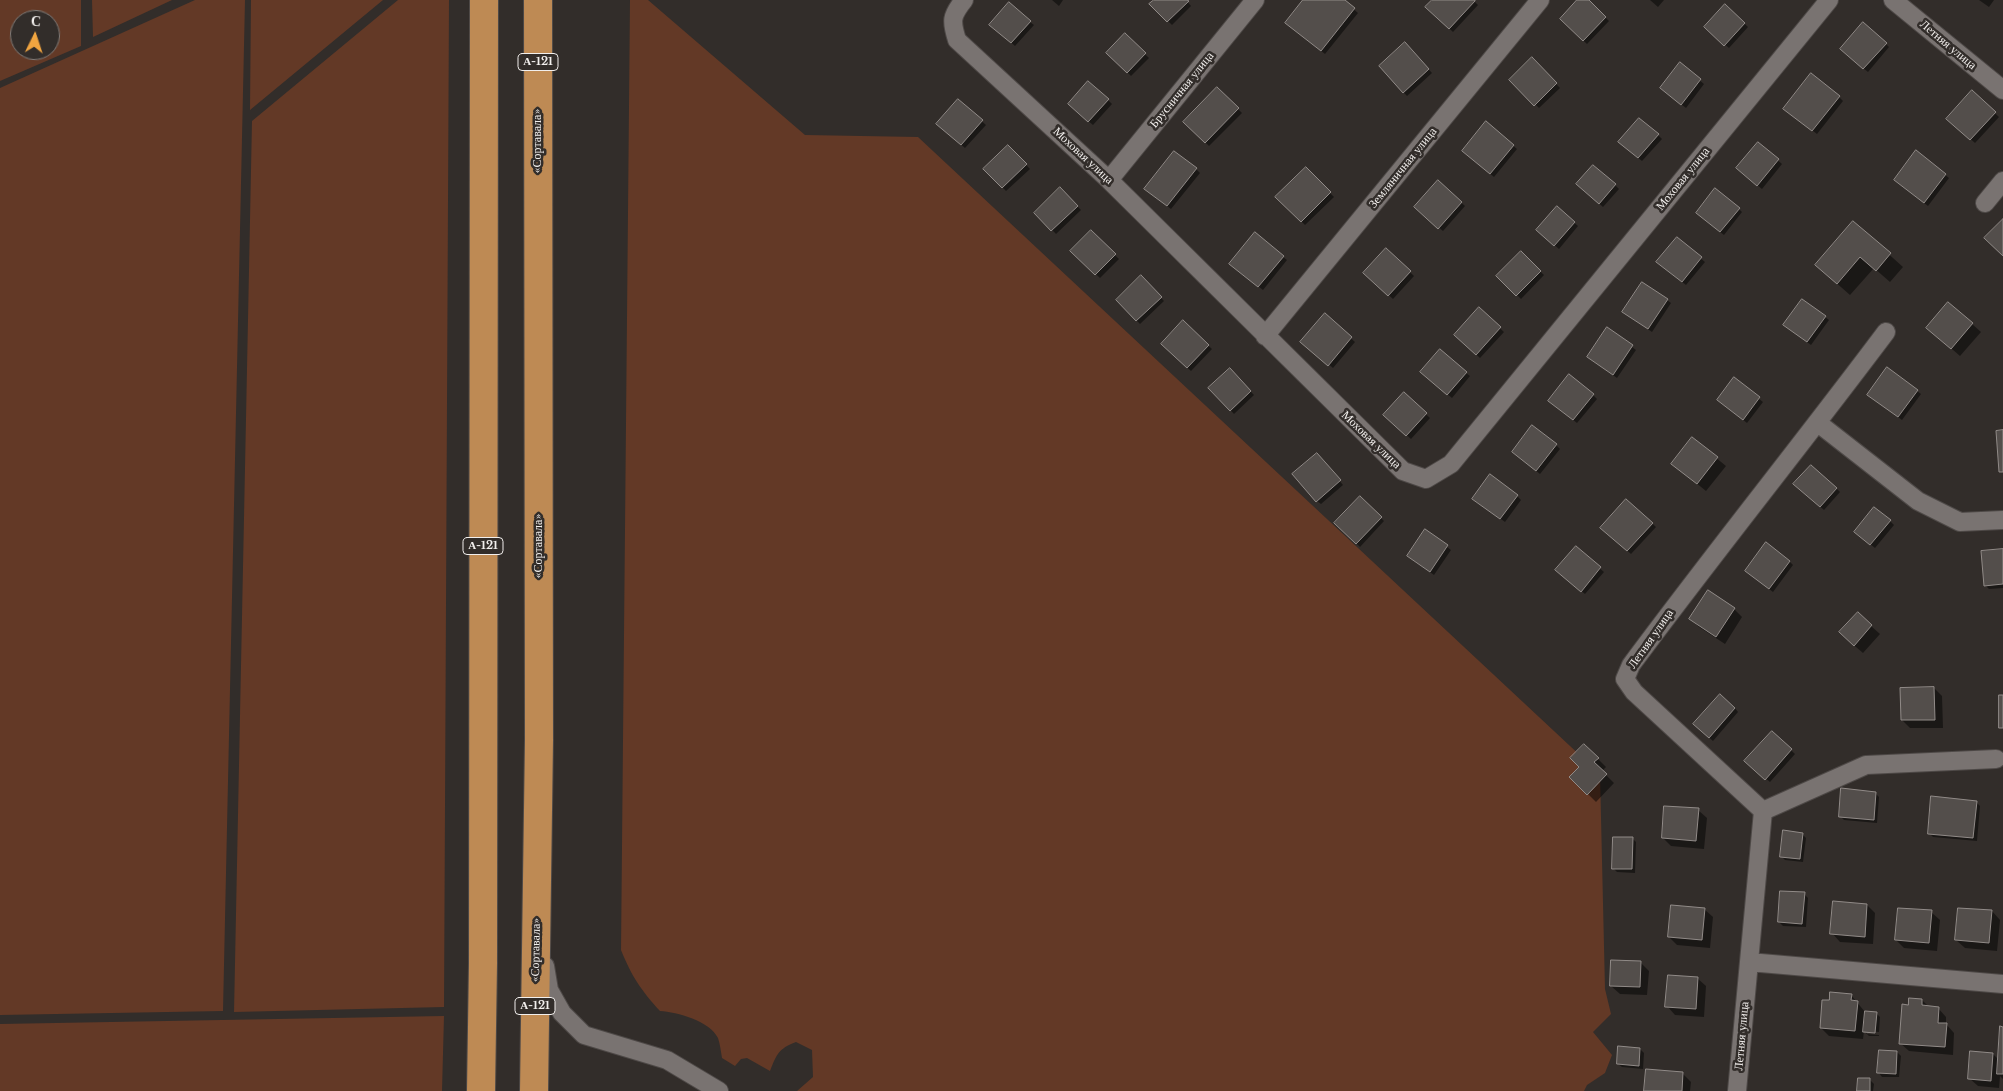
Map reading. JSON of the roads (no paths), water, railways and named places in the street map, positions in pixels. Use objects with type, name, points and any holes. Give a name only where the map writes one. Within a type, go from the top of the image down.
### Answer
[{"type":"highway","name":"А-121","points":[[481,1091],[483,963],[484,0]]},
{"type":"highway","name":"«Сортавала»","points":[[534,1091],[539,740],[538,0]]},
{"type":"street","name":"Моховая улица","points":[[964,0],[958,7],[952,22],[957,40],[1109,180],[1403,471],[1426,479],[1451,464],[1829,0]]},
{"type":"street","name":"Брусничная улица","points":[[1109,180],[1255,0]]},
{"type":"street","name":"Земляничная улица","points":[[1266,336],[1540,0]]},
{"type":"street","name":"Летняя улица","points":[[1904,3],[2003,90]]},
{"type":"street","points":[[1985,203],[2003,180]]},
{"type":"street","points":[[1886,332],[1818,423],[1918,501],[1960,522],[2003,520]]},
{"type":"street","name":"Летняя улица","points":[[1737,1091],[1763,811],[1634,692],[1625,679],[1630,665],[1701,570],[1818,423]]},
{"type":"street","points":[[1763,811],[1866,765],[1996,759]]},
{"type":"street","points":[[536,921],[550,990],[562,1014],[584,1034],[679,1066],[719,1091]]},
{"type":"street","points":[[1749,962],[2003,984]]}]
